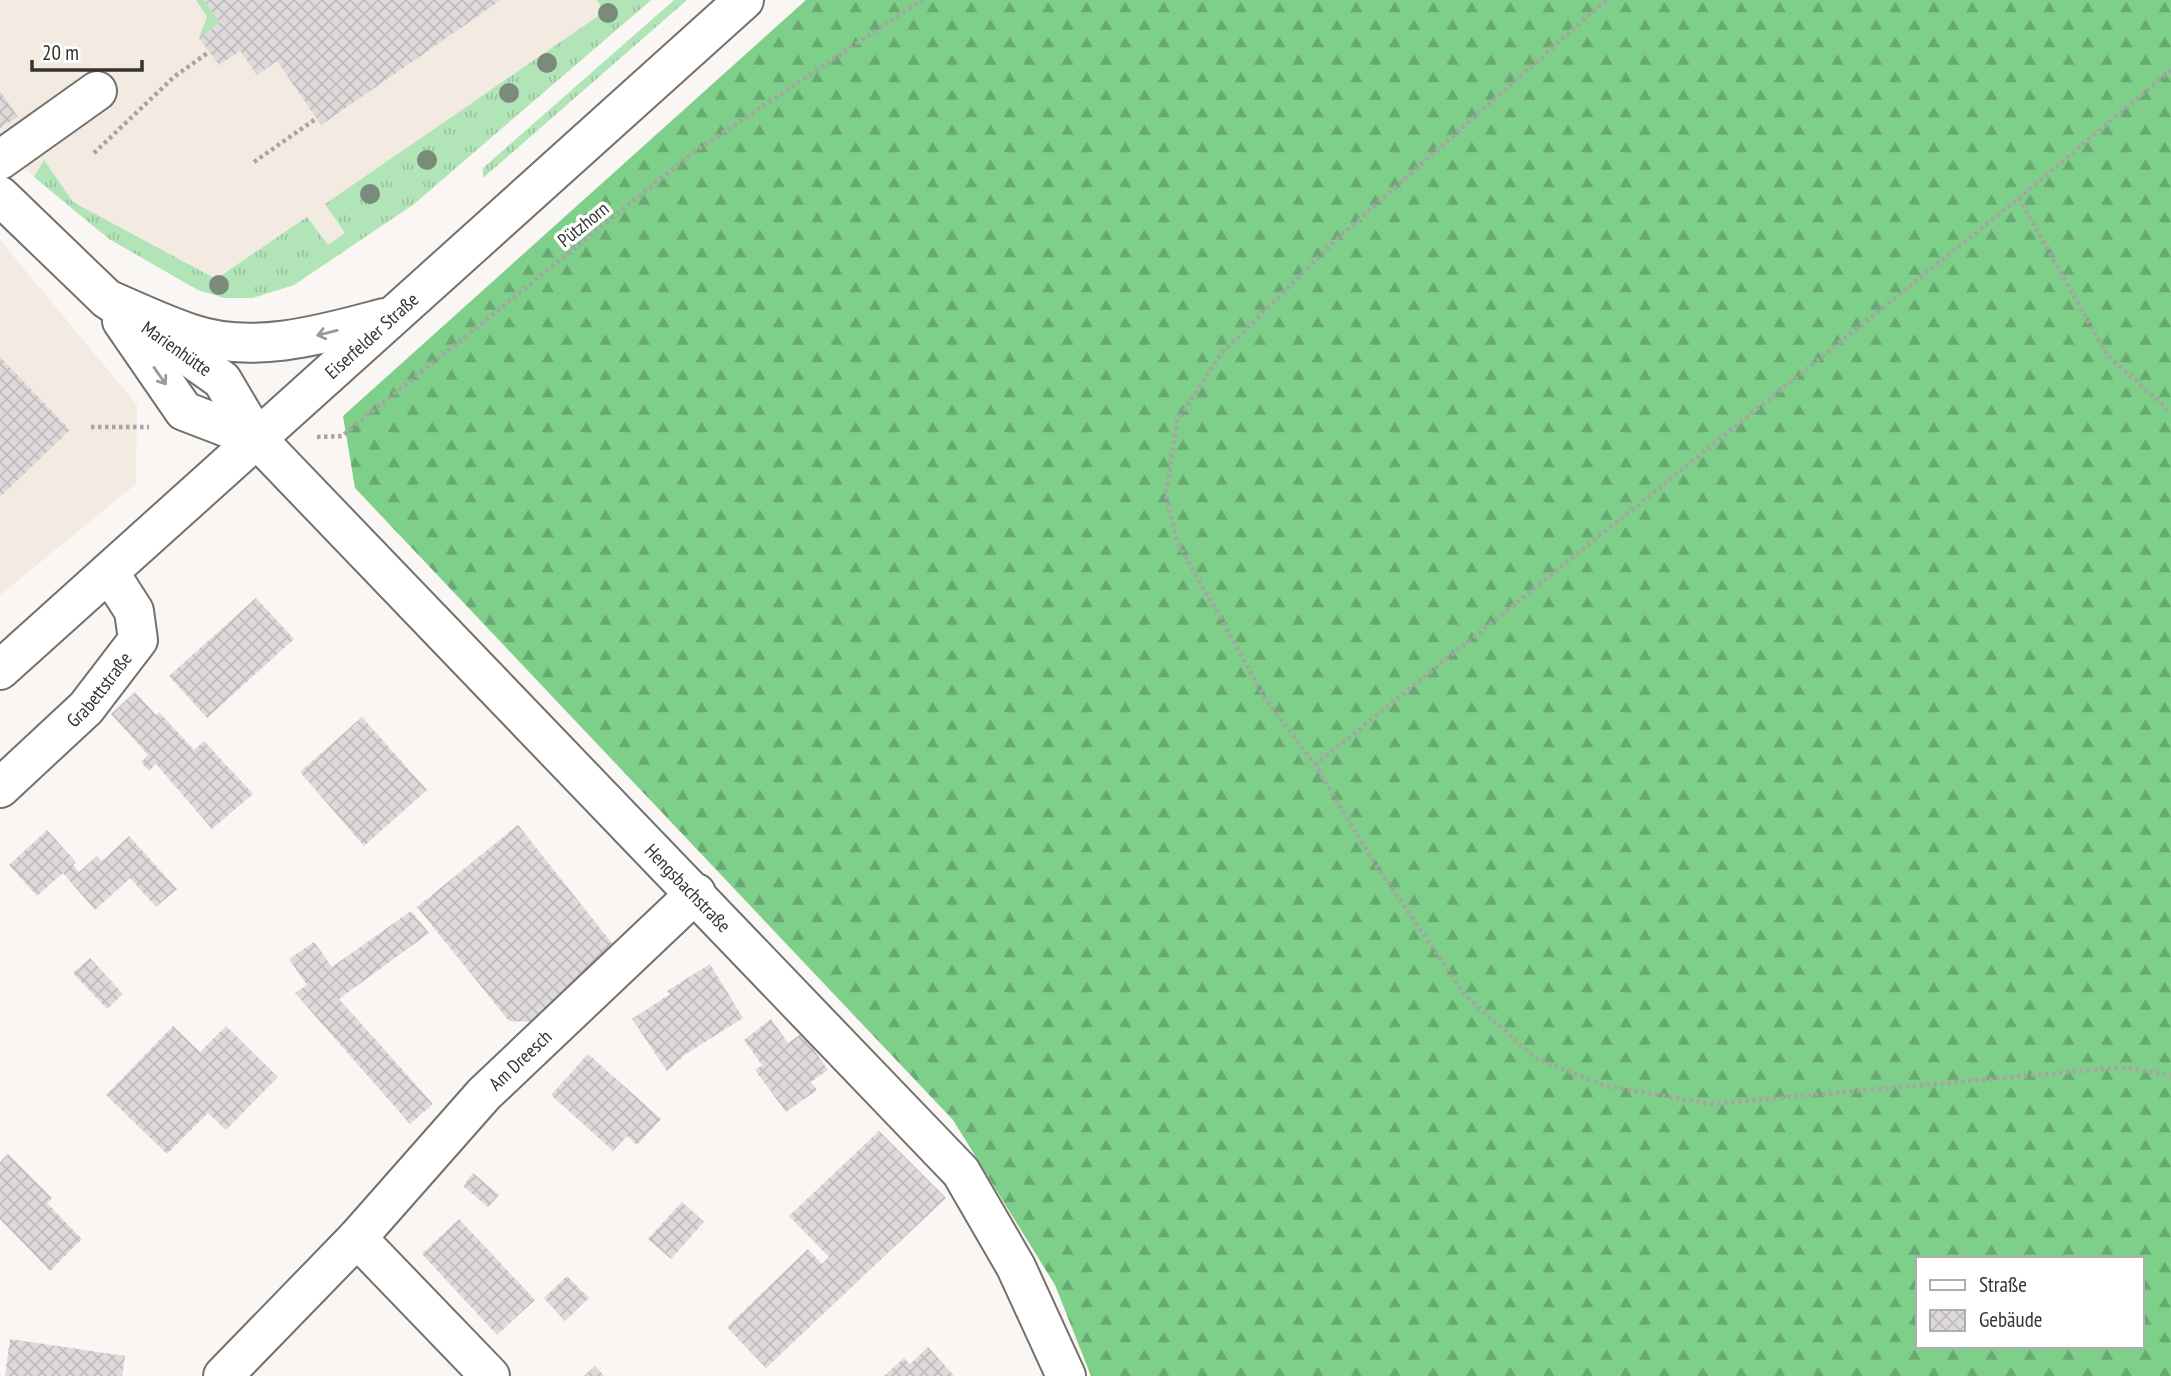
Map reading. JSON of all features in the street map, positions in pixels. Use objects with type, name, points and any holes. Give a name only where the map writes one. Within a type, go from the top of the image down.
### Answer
[{"type":"street","name":"Eiserfelder Straße","points":[[0,670],[744,0]]},
{"type":"street","points":[[0,160],[97,91]]},
{"type":"street","name":"Marienhütte","points":[[0,196],[107,299],[222,380],[257,439]]},
{"type":"street","points":[[107,299],[195,335],[246,343],[318,336],[393,316]]},
{"type":"street","name":"Hengsbachstraße","points":[[257,439],[696,893],[961,1172],[1016,1267],[1066,1376]]},
{"type":"street","name":"Grabettstraße","points":[[0,788],[86,708],[138,640],[134,611],[109,572]]},
{"type":"street","name":"Am Dreesch","points":[[223,1376],[357,1238],[484,1094],[696,893]]},
{"type":"street","points":[[357,1238],[490,1376]]},
{"type":"path","name":"Pützhorn","points":[[257,439],[342,436],[695,151],[922,0]]},
{"type":"path","points":[[1606,0],[1337,239],[1221,354],[1177,421],[1166,495],[1177,541],[1265,698],[1315,765],[1374,862],[1466,996],[1535,1058],[1606,1086],[1711,1104],[2126,1067],[2171,1076]]},
{"type":"path","points":[[94,153],[175,76],[209,52]]},
{"type":"path","points":[[1315,765],[2019,198],[2171,70]]},
{"type":"path","points":[[254,162],[317,118]]},
{"type":"path","points":[[2019,198],[2107,355],[2171,412]]},
{"type":"path","points":[[91,427],[149,427]]},
{"type":"shaded area","points":[[0,0],[652,0],[414,204],[294,285],[252,298],[224,298],[198,290],[109,239],[34,177],[0,141]]},
{"type":"shaded area","points":[[0,240],[137,405],[136,484],[0,595]]},
{"type":"green space","points":[[196,0],[204,0],[220,23],[199,38],[207,17]]},
{"type":"green space","points":[[597,0],[651,0],[414,204],[294,285],[252,298],[224,298],[198,290],[109,239],[34,177],[44,160],[73,202],[216,279],[307,217],[328,245],[345,233],[325,204],[604,12]]},
{"type":"green space","points":[[674,0],[687,0],[483,178],[483,168]]},
{"type":"green space","points":[[806,0],[2171,0],[2171,1376],[1091,1376],[1055,1285],[953,1120],[355,488],[343,416]]},
{"type":"building","points":[[204,0],[501,0],[321,125],[277,61],[257,75],[240,51],[219,65],[199,38],[220,23]]},
{"type":"building","points":[[0,91],[18,117],[0,128]]},
{"type":"building","points":[[0,357],[70,430],[0,497]]},
{"type":"building","points":[[256,598],[294,639],[207,718],[169,676]]},
{"type":"building","points":[[135,692],[156,715],[159,712],[194,750],[204,741],[253,794],[212,829],[156,764],[149,771],[141,762],[148,755],[111,714]]},
{"type":"building","points":[[362,717],[427,790],[364,846],[300,772]]},
{"type":"building","points":[[518,825],[615,947],[536,1022],[509,1021],[417,907]]},
{"type":"building","points":[[47,830],[76,862],[73,865],[79,872],[97,856],[102,861],[129,836],[177,889],[156,907],[130,878],[95,910],[63,873],[37,896],[9,865]]},
{"type":"building","points":[[411,911],[429,933],[339,999],[433,1104],[410,1124],[295,993],[307,985],[289,959],[314,942],[332,967]]},
{"type":"building","points":[[90,958],[123,994],[107,1009],[73,973]]},
{"type":"building","points":[[710,964],[743,1018],[686,1054],[667,1071],[632,1019],[670,994],[667,991]]},
{"type":"building","points":[[771,1019],[788,1043],[802,1033],[828,1070],[811,1082],[817,1090],[786,1112],[755,1070],[762,1065],[744,1040]]},
{"type":"building","points":[[173,1026],[200,1052],[226,1026],[278,1077],[226,1130],[208,1113],[167,1154],[106,1095]]},
{"type":"building","points":[[588,1054],[661,1119],[637,1145],[627,1136],[613,1151],[551,1095]]},
{"type":"building","points":[[879,1131],[946,1198],[766,1368],[727,1327],[808,1249],[822,1264],[829,1257],[789,1216]]},
{"type":"building","points":[[8,1154],[52,1198],[47,1203],[82,1239],[50,1271],[0,1219],[0,1162]]},
{"type":"building","points":[[473,1173],[499,1195],[488,1207],[463,1186]]},
{"type":"building","points":[[682,1202],[704,1222],[671,1259],[648,1239]]},
{"type":"building","points":[[459,1219],[535,1300],[497,1335],[422,1254]]},
{"type":"building","points":[[567,1276],[589,1298],[565,1321],[544,1298]]},
{"type":"building","points":[[10,1339],[125,1356],[122,1376],[5,1376]]},
{"type":"building","points":[[928,1347],[954,1376],[884,1376],[904,1358],[910,1364]]},
{"type":"building","points":[[595,1366],[604,1376],[584,1376]]}]
